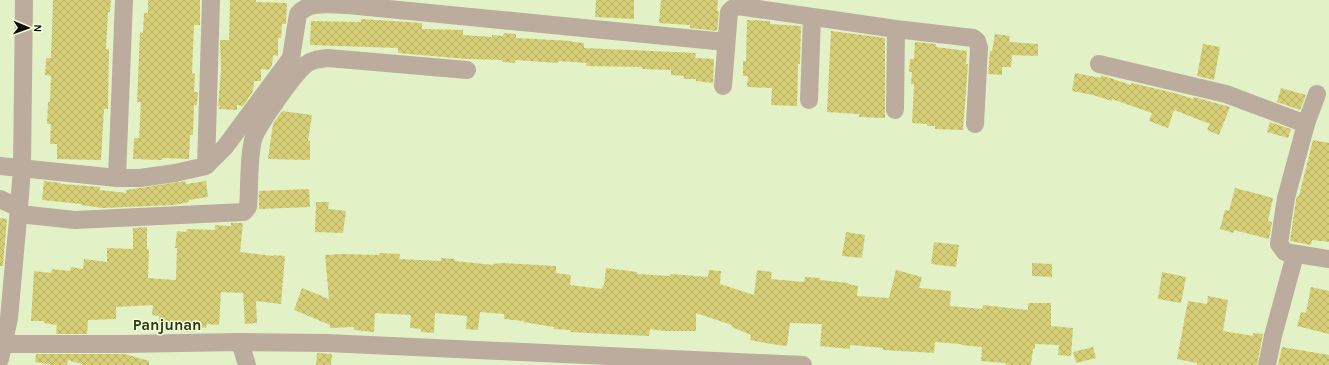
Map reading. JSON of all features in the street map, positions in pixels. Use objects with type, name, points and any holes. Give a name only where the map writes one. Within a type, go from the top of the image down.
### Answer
[{"type":"street","points":[[24,0],[22,168],[19,211],[4,317],[2,351],[123,344],[240,342],[327,343],[578,360],[803,365]]},
{"type":"street","points":[[117,178],[124,0]]},
{"type":"street","points":[[206,166],[211,0]]},
{"type":"street","points":[[0,166],[117,178],[140,178],[175,174],[206,166],[225,147],[291,58],[298,14],[303,8],[311,4],[348,5],[726,42]]},
{"type":"street","points":[[723,86],[729,12],[738,6],[896,29],[973,38],[977,41],[979,48],[975,124]]},
{"type":"street","points":[[809,100],[812,17]]},
{"type":"street","points":[[895,110],[896,29]]},
{"type":"street","points":[[0,199],[19,211],[75,220],[244,212],[248,207],[251,151],[254,138],[259,126],[302,67],[314,60],[328,58],[467,70]]},
{"type":"street","points":[[1099,64],[1226,94],[1306,124]]},
{"type":"street","points":[[1317,94],[1306,124],[1286,198],[1279,244],[1285,252],[1295,255],[1329,259]]},
{"type":"street","points":[[1267,365],[1273,336],[1295,255]]},
{"type":"street","points":[[240,342],[247,365]]},
{"type":"building","points":[[53,0],[111,0],[110,12],[108,12],[106,49],[109,49],[108,109],[104,109],[101,160],[57,159],[57,144],[50,144],[51,124],[47,124],[51,76],[45,75],[46,58],[51,58]]},
{"type":"building","points":[[148,0],[200,0],[200,25],[194,25],[192,73],[195,74],[194,92],[198,92],[197,105],[194,105],[193,135],[190,135],[189,159],[133,159],[134,138],[139,138],[141,102],[137,102],[140,32],[143,33],[144,13],[148,13]]},
{"type":"building","points":[[230,0],[256,0],[256,2],[287,3],[286,24],[282,24],[281,38],[278,38],[278,56],[273,55],[272,65],[269,70],[261,69],[261,81],[254,81],[253,91],[243,106],[237,105],[237,110],[219,109],[220,106],[218,106],[221,70],[220,40],[229,40]]},
{"type":"building","points":[[596,0],[634,0],[634,19],[595,17]]},
{"type":"building","points":[[661,0],[718,0],[717,11],[719,11],[717,31],[690,28],[690,25],[659,23]]},
{"type":"building","points":[[361,19],[422,23],[422,29],[463,30],[463,35],[492,37],[492,35],[503,36],[504,33],[516,34],[516,38],[572,41],[584,43],[584,48],[696,53],[695,58],[714,59],[713,83],[696,81],[696,79],[684,79],[684,76],[671,75],[671,70],[642,69],[642,67],[586,66],[587,63],[558,61],[558,63],[515,60],[515,63],[502,62],[502,60],[467,59],[398,53],[398,48],[310,45],[311,21],[361,22]]},
{"type":"building","points":[[747,20],[770,21],[770,24],[801,26],[797,106],[771,105],[772,88],[747,87],[748,76],[743,76],[743,61],[746,61]]},
{"type":"building","points":[[831,31],[885,38],[885,118],[859,117],[859,114],[827,112]]},
{"type":"building","points":[[995,34],[1010,36],[1009,42],[1038,44],[1038,56],[1012,55],[1011,67],[1002,67],[1002,75],[988,74],[990,51],[992,51]]},
{"type":"building","points":[[915,42],[936,44],[936,47],[967,51],[966,64],[968,64],[963,130],[935,129],[935,126],[912,123],[914,84],[911,84],[912,72],[909,72],[910,59],[914,59]]},
{"type":"building","points":[[1203,44],[1220,47],[1214,80],[1197,76]]},
{"type":"building","points":[[1075,73],[1101,78],[1101,75],[1131,85],[1132,83],[1230,107],[1219,135],[1207,130],[1210,124],[1174,110],[1168,128],[1149,121],[1152,113],[1112,99],[1112,101],[1093,95],[1072,91]]},
{"type":"building","points":[[1281,88],[1306,95],[1300,110],[1277,102]]},
{"type":"building","points":[[282,111],[312,115],[308,141],[310,141],[310,160],[268,159],[273,124]]},
{"type":"building","points":[[1270,122],[1291,129],[1288,138],[1267,132]]},
{"type":"building","points":[[1313,140],[1329,143],[1329,242],[1312,240],[1311,245],[1290,241],[1296,200],[1297,196],[1299,196]]},
{"type":"building","points":[[44,181],[100,187],[99,190],[127,193],[126,190],[185,181],[186,184],[206,181],[208,197],[189,200],[189,202],[174,205],[103,208],[42,200]]},
{"type":"building","points":[[1235,188],[1273,198],[1268,221],[1272,222],[1269,239],[1234,230],[1234,233],[1220,229],[1225,210],[1229,211]]},
{"type":"building","points":[[309,189],[310,207],[259,209],[259,191]]},
{"type":"building","points":[[316,202],[329,202],[328,209],[346,211],[343,233],[315,232]]},
{"type":"building","points":[[0,218],[7,219],[3,266],[0,266]]},
{"type":"building","points":[[231,223],[243,223],[240,252],[285,256],[281,304],[256,301],[257,323],[245,324],[243,293],[221,292],[219,325],[207,324],[206,328],[195,327],[195,332],[159,330],[159,316],[152,315],[153,305],[116,307],[116,319],[88,320],[87,334],[56,334],[57,325],[44,323],[44,321],[31,321],[34,271],[51,273],[52,269],[70,271],[71,267],[83,269],[84,259],[107,262],[107,248],[133,249],[133,228],[147,227],[147,249],[149,249],[148,278],[176,280],[177,248],[175,248],[177,231],[186,232],[187,229],[215,230],[215,225],[231,226]]},
{"type":"building","points":[[846,232],[865,235],[862,258],[842,256]]},
{"type":"building","points":[[934,242],[959,245],[956,267],[931,264]]},
{"type":"building","points":[[379,253],[400,254],[399,259],[441,261],[441,258],[493,265],[502,263],[556,266],[556,273],[571,275],[570,285],[602,289],[604,285],[606,268],[637,272],[637,274],[670,276],[670,274],[708,277],[709,270],[721,271],[720,284],[754,295],[757,270],[772,272],[771,279],[804,282],[805,277],[848,283],[858,286],[857,296],[889,298],[896,270],[922,277],[919,288],[951,291],[950,306],[982,309],[983,305],[1028,310],[1028,303],[1051,303],[1051,326],[1073,328],[1071,356],[1058,355],[1059,345],[1035,344],[1031,365],[1006,365],[1006,363],[981,361],[982,347],[961,344],[935,342],[934,353],[883,350],[883,348],[850,345],[850,349],[820,346],[822,324],[790,323],[787,346],[750,340],[751,335],[732,327],[732,325],[696,313],[696,331],[664,331],[650,329],[649,336],[570,332],[571,330],[554,329],[554,327],[523,322],[524,321],[504,319],[504,314],[480,312],[478,330],[466,329],[467,316],[435,313],[434,333],[421,332],[421,329],[410,328],[411,315],[375,313],[374,332],[354,330],[354,327],[330,328],[330,325],[294,310],[302,288],[329,299],[325,255],[379,255]]},
{"type":"building","points":[[1032,263],[1052,264],[1052,277],[1032,276]]},
{"type":"building","points":[[1162,272],[1186,277],[1181,303],[1158,299]]},
{"type":"building","points":[[1311,287],[1329,291],[1329,334],[1297,326],[1301,312],[1306,313]]},
{"type":"building","points":[[1208,296],[1228,300],[1223,331],[1253,336],[1253,333],[1263,334],[1257,365],[1197,365],[1197,363],[1177,359],[1188,301],[1207,304]]},
{"type":"building","points":[[1093,347],[1096,358],[1076,363],[1073,352]]},
{"type":"building","points":[[1282,347],[1329,355],[1329,365],[1278,365]]},
{"type":"building","points":[[317,353],[332,354],[331,365],[316,365]]},
{"type":"building","points":[[36,354],[125,354],[149,361],[149,365],[85,365],[68,360],[67,365],[53,365],[35,362]]},
{"type":"district","name":"Panjunan","points":[[167,325]]}]
